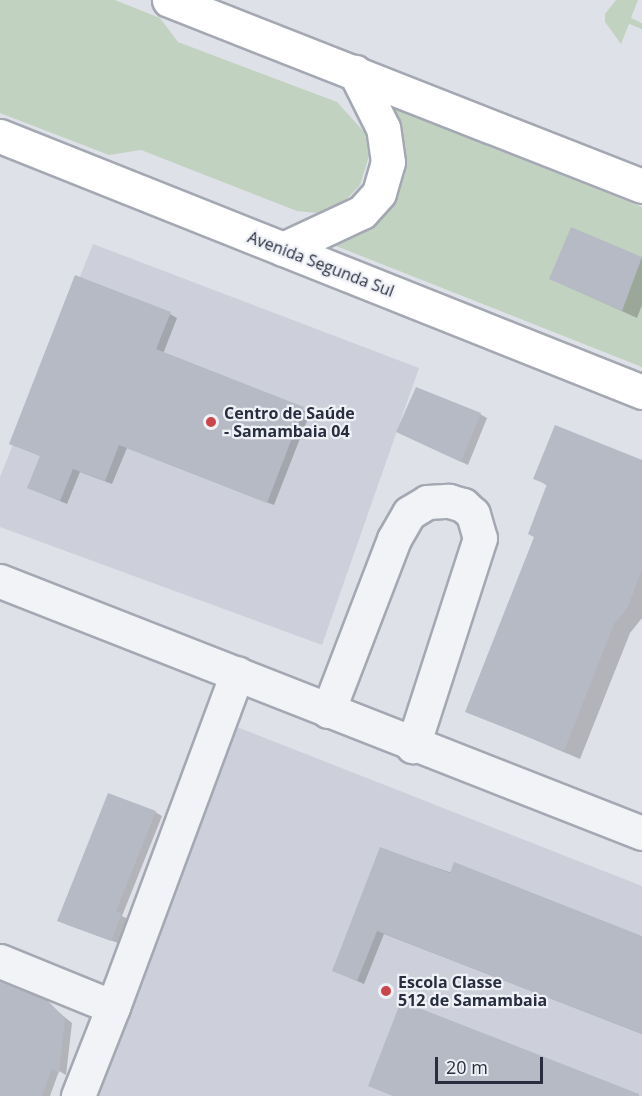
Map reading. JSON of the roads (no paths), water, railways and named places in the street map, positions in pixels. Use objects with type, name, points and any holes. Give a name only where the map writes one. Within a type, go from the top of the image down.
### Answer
[{"type":"main road","points":[[169,0],[642,186]]},
{"type":"main road","points":[[283,249],[362,212],[379,192],[388,162],[383,128],[355,72]]},
{"type":"main road","name":"Avenida Segunda Sul","points":[[0,136],[642,392]]},
{"type":"street","points":[[328,711],[390,549],[409,513],[427,502],[448,501],[463,505],[473,514],[480,537],[413,746]]},
{"type":"street","points":[[0,581],[237,673],[413,746],[642,833]]},
{"type":"street","points":[[78,1096],[237,673]]},
{"type":"street","points":[[0,961],[113,1007]]},
{"type":"place","name":"Centro de Saúde - Samambaia 04","points":[[211,422]]},
{"type":"place","name":"Escola Classe 512 de Samambaia","points":[[386,991]]}]
